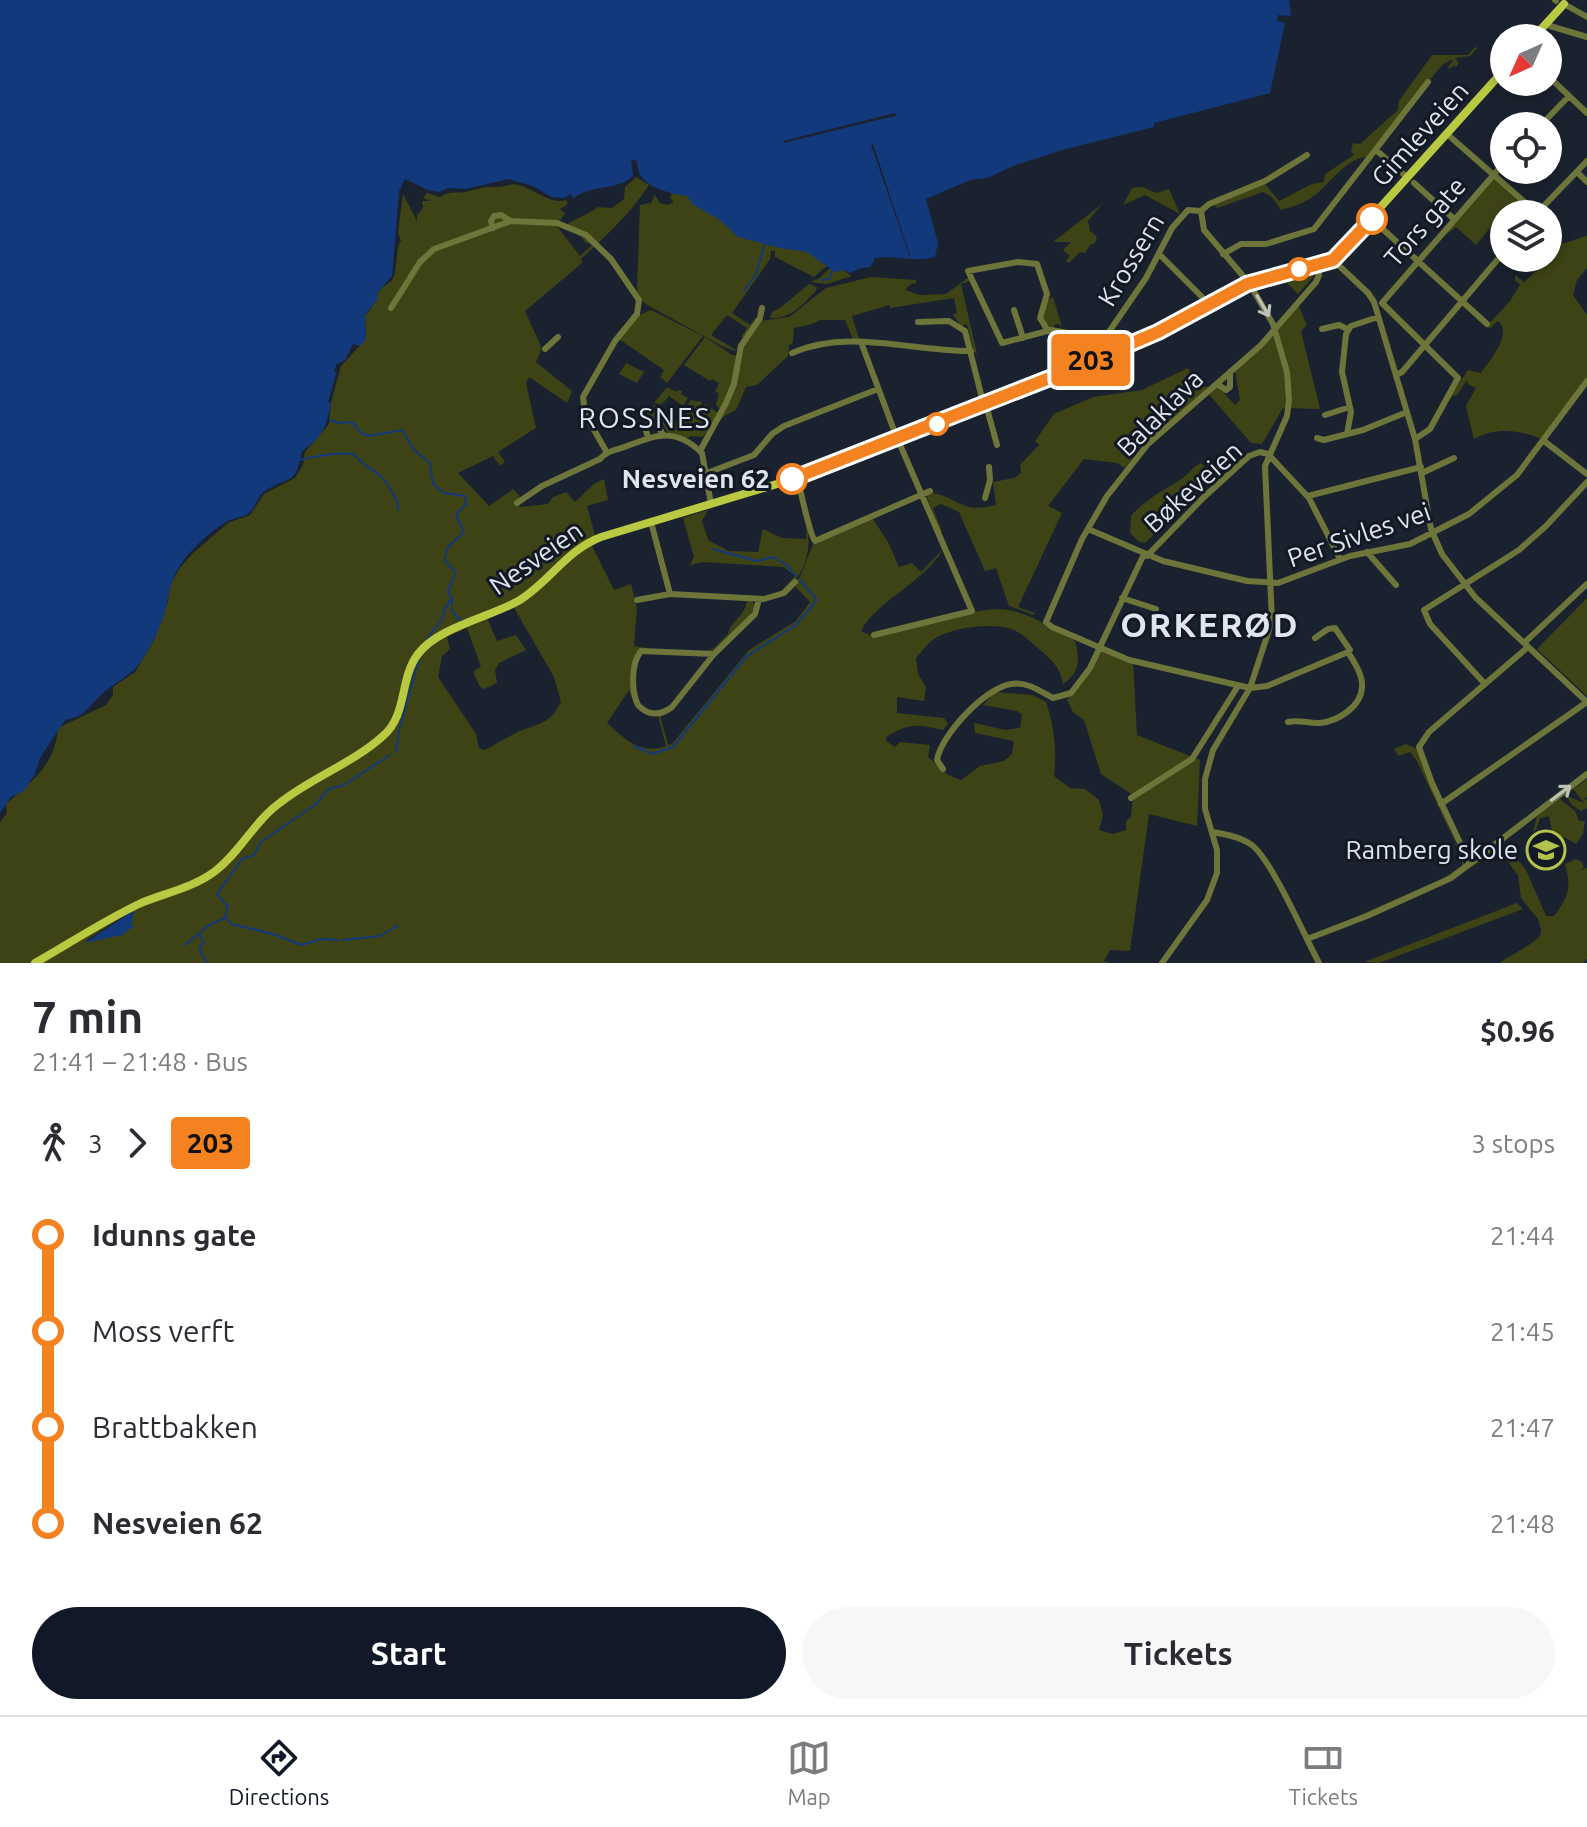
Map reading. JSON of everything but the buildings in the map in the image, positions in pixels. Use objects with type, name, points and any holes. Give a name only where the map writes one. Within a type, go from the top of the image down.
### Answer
[{"type":"main road","points":[[1545,24],[1560,1]]},
{"type":"main road","name":"Gimleveien","points":[[1333,260],[1411,180],[1490,86]]},
{"type":"main road","name":"Nesveien","points":[[35,963],[131,908],[196,883],[216,871],[263,817],[282,801],[377,742],[390,729],[398,715],[411,665],[427,645],[522,599],[573,552],[588,543],[797,477],[1105,355],[1171,325],[1207,302],[1249,283],[1333,260]]},
{"type":"street","points":[[1560,1],[1587,17]]},
{"type":"street","points":[[1562,30],[1587,37]]},
{"type":"street","points":[[1223,254],[1241,244],[1266,244],[1314,229],[1428,82]]},
{"type":"street","points":[[1562,89],[1587,113]]},
{"type":"street","points":[[1554,112],[1569,96]]},
{"type":"street","points":[[1447,134],[1490,172]]},
{"type":"street","points":[[1376,150],[1454,219]]},
{"type":"street","points":[[1162,963],[1214,887],[1219,860],[1204,797],[1208,761],[1250,688],[1273,617],[1264,476],[1268,454],[1287,416],[1289,400],[1287,372],[1275,329],[1249,283],[1204,230],[1201,211],[1209,204],[1265,181],[1307,155]]},
{"type":"street","points":[[1550,200],[1587,161]]},
{"type":"street","points":[[1577,172],[1587,182]]},
{"type":"street","name":"Tors gate","points":[[1425,345],[1382,304],[1490,179]]},
{"type":"street","points":[[1504,184],[1522,200]]},
{"type":"street","name":"Krossern","points":[[1102,342],[1146,278],[1172,228],[1185,212],[1192,209],[1201,211]]},
{"type":"street","points":[[391,308],[420,262],[434,249],[493,228],[491,221],[494,216],[501,215],[511,221],[557,223],[586,235],[611,259],[639,297],[637,314],[615,341],[583,397],[585,414],[606,451]]},
{"type":"street","points":[[1375,222],[1487,324]]},
{"type":"street","points":[[1159,254],[1207,302]]},
{"type":"street","points":[[1333,260],[1368,293],[1378,317],[1415,439],[1433,534],[1447,562],[1464,585],[1587,702],[1441,804]]},
{"type":"street","points":[[1048,331],[1040,315],[1047,294],[1034,262],[968,271],[1000,341],[1004,343],[1048,331],[1097,338],[1102,342],[1105,355]]},
{"type":"street","points":[[1275,329],[1316,282],[1319,275],[1317,265]]},
{"type":"street","points":[[1396,375],[1490,268]]},
{"type":"street","points":[[700,451],[730,395],[741,346],[760,318],[762,308]]},
{"type":"street","points":[[1014,310],[1023,338]]},
{"type":"street","points":[[1322,329],[1339,325],[1347,329],[1378,317]]},
{"type":"street","points":[[918,322],[949,321],[965,331],[997,445]]},
{"type":"street","name":"Balaklava","points":[[1099,647],[1046,622],[1104,500],[1146,447],[1275,329]]},
{"type":"street","points":[[1347,329],[1342,372],[1350,407],[1347,434]]},
{"type":"street","points":[[545,349],[558,337]]},
{"type":"street","points":[[792,353],[831,343],[861,342],[971,351]]},
{"type":"street","points":[[861,342],[898,438],[972,611],[874,635]]},
{"type":"street","points":[[1415,439],[1430,429],[1458,380],[1457,375],[1425,345]]},
{"type":"street","name":"Per Sivles vei","points":[[1271,583],[1287,580],[1340,559],[1410,544],[1462,518],[1517,475],[1587,381]]},
{"type":"street","points":[[707,473],[754,455],[772,434],[784,426],[878,389]]},
{"type":"street","points":[[1325,415],[1350,407]]},
{"type":"street","points":[[1317,438],[1324,440],[1363,430],[1407,412]]},
{"type":"street","points":[[648,437],[643,423],[655,423],[663,435]]},
{"type":"street","points":[[606,451],[615,451],[648,437],[663,435],[681,438],[700,451],[713,503]]},
{"type":"street","points":[[1544,441],[1587,474]]},
{"type":"street","points":[[517,503],[530,493],[600,459],[606,451]]},
{"type":"street","name":"Bøkeveien","points":[[943,769],[937,760],[941,745],[976,705],[1009,684],[1034,688],[1053,698],[1068,695],[1090,668],[1122,598],[1146,555],[1249,456],[1260,452],[1268,454]]},
{"type":"street","points":[[1268,454],[1308,496],[1340,559]]},
{"type":"street","points":[[1308,496],[1422,470],[1454,458]]},
{"type":"street","points":[[985,498],[990,480],[989,467]]},
{"type":"street","points":[[797,477],[813,540],[817,541],[930,491]]},
{"type":"street","points":[[1416,610],[1424,610],[1503,562],[1526,544],[1587,482]]},
{"type":"street","points":[[651,522],[670,594]]},
{"type":"street","points":[[1088,529],[1146,555],[1192,569],[1271,583]]},
{"type":"street","points":[[1367,552],[1396,585]]},
{"type":"street","points":[[637,600],[670,594],[759,599],[779,595],[795,582]]},
{"type":"street","points":[[1469,862],[1420,755],[1420,744],[1429,732],[1485,684],[1587,584]]},
{"type":"street","points":[[1122,598],[1156,609]]},
{"type":"street","points":[[714,654],[641,651],[636,659],[633,690],[638,705],[649,713],[667,710],[714,654],[755,614],[759,599]]},
{"type":"street","points":[[1424,610],[1430,624],[1485,684]]},
{"type":"street","points":[[1288,722],[1324,722],[1339,717],[1361,693],[1362,683],[1348,652],[1350,650],[1335,628],[1315,638]]},
{"type":"street","points":[[1099,647],[1161,669],[1250,688],[1267,686],[1348,652]]},
{"type":"street","points":[[1131,798],[1192,759],[1238,686]]},
{"type":"street","points":[[1307,939],[1438,885],[1461,872],[1469,862],[1587,774]]},
{"type":"street","points":[[1212,832],[1236,837],[1255,848],[1275,878],[1319,963]]},
{"type":"green space","points":[[1475,47],[1470,56],[1455,58],[1459,63],[1456,67],[1448,67],[1454,59],[1443,64],[1366,157],[1343,168],[1308,200],[1281,210],[1272,197],[1263,192],[1217,208],[1214,205],[1265,184],[1279,201],[1312,184],[1324,182],[1325,174],[1354,155],[1351,151],[1353,143],[1360,144],[1398,110],[1399,101],[1432,55],[1468,55]]},
{"type":"green space","points":[[667,169],[829,264],[814,277],[775,257],[775,251],[771,251],[770,259],[732,313],[750,325],[757,316],[745,337],[741,337],[747,328],[727,315],[711,335],[735,351],[649,306],[637,291],[640,205],[651,203],[655,195],[660,203],[668,205],[674,202],[670,198],[672,194],[639,174]]},
{"type":"green space","points":[[636,177],[649,185],[626,215],[581,259],[582,263],[525,311],[540,344],[536,362],[572,391],[567,403],[529,377],[526,383],[536,428],[498,452],[505,462],[500,466],[493,456],[458,473],[489,506],[513,489],[520,496],[516,502],[520,507],[548,504],[553,497],[566,492],[575,502],[604,479],[608,500],[587,506],[595,535],[591,544],[614,590],[631,584],[637,608],[634,646],[648,648],[639,650],[635,657],[632,698],[629,690],[607,723],[634,744],[657,748],[666,746],[660,715],[668,745],[672,744],[749,650],[796,621],[810,602],[795,586],[782,596],[800,577],[813,544],[873,519],[899,567],[912,563],[921,572],[943,549],[924,572],[868,620],[861,631],[875,637],[962,614],[1008,610],[1034,619],[1075,641],[1077,665],[1073,675],[1063,684],[1052,660],[1027,639],[1006,628],[966,628],[939,636],[916,658],[918,674],[926,687],[924,701],[897,697],[897,713],[944,718],[948,724],[943,730],[908,727],[887,736],[886,741],[895,747],[900,742],[930,745],[928,757],[948,775],[961,780],[980,766],[1004,761],[1012,754],[1014,741],[975,733],[974,723],[1005,730],[1020,728],[1022,715],[1017,711],[983,705],[995,692],[1033,695],[1046,702],[1049,711],[1055,747],[1054,776],[1070,788],[1085,789],[1099,800],[1103,815],[1099,830],[1113,834],[1126,830],[1133,795],[1101,774],[1084,720],[1073,712],[1067,700],[1102,650],[1133,661],[1137,735],[1200,760],[1197,826],[1149,814],[1130,951],[1110,950],[1104,961],[1110,963],[0,963],[0,822],[7,813],[6,804],[47,763],[58,728],[106,705],[113,695],[113,687],[135,672],[155,638],[168,601],[169,588],[192,554],[228,523],[250,515],[264,494],[295,478],[303,465],[305,452],[329,424],[341,366],[366,339],[365,315],[378,292],[394,275],[401,241],[398,233],[403,194],[417,221],[417,215],[423,208],[422,201],[431,201],[423,198],[427,193],[440,197],[514,184],[554,200],[566,200],[568,204],[560,209],[565,214],[556,225],[580,256],[592,245],[567,225],[598,207],[612,208],[624,199],[625,187]],"holes":[[[513,606],[554,677],[561,702],[546,720],[485,750],[479,748],[476,734],[438,677],[442,656],[450,649],[447,637],[467,628],[481,667],[474,674],[480,687],[484,689],[497,683],[495,670],[499,663],[526,650],[516,635],[497,641],[487,618]],[[132,911],[134,913],[124,926],[122,935],[85,941]]]},
{"type":"green space","points":[[1490,181],[1490,184],[1500,184],[1519,200],[1490,200],[1490,228],[1476,245],[1456,227],[1446,232]]},
{"type":"green space","points":[[1142,187],[1156,193],[1169,189],[1180,214],[1145,195],[1123,205],[1132,188]]},
{"type":"green space","points":[[1102,204],[1088,221],[1090,231],[1097,237],[1095,243],[1069,263],[1066,261],[1070,256],[1063,250],[1071,242],[1053,242]]},
{"type":"green space","points":[[1587,236],[1587,268],[1577,280],[1573,295],[1587,315],[1587,379],[1542,439],[1508,431],[1474,439],[1466,406],[1476,388],[1467,380],[1457,395],[1451,396],[1468,370],[1481,373],[1502,340],[1502,326],[1498,321],[1490,328],[1486,327],[1520,285],[1515,275],[1524,282],[1535,272],[1562,272],[1562,244]]},
{"type":"green space","points":[[840,268],[852,276],[827,284],[810,282],[829,269]]},
{"type":"green space","points":[[1309,271],[1314,276],[1298,294],[1283,279]]},
{"type":"green space","points":[[871,277],[916,280],[905,290],[920,295],[946,294],[969,277],[970,281],[961,284],[977,354],[967,324],[961,326],[953,315],[957,313],[954,298],[890,308],[889,305],[852,316],[859,339],[853,339],[845,320],[820,320],[794,328],[788,356],[757,385],[746,387],[736,410],[724,416],[712,431],[728,404],[741,349],[761,321],[789,317],[826,288]]},
{"type":"green space","points":[[809,284],[817,287],[816,291],[801,306],[790,314],[770,318],[772,312]]},
{"type":"green space","points":[[1053,297],[1062,327],[1058,324],[1054,328],[1048,327],[1042,317],[1048,300]]},
{"type":"green space","points":[[1297,302],[1307,325],[1301,331],[1320,409],[1283,408],[1262,444],[1251,443],[1207,392],[1148,443],[1144,442],[1125,468],[1117,463],[1084,459],[1048,506],[1062,513],[1018,607],[1034,615],[1009,606],[996,568],[985,571],[959,512],[941,504],[933,508],[940,532],[926,494],[942,495],[972,508],[996,505],[993,482],[1014,478],[1021,473],[1020,465],[1039,445],[1035,441],[1054,414],[1093,397],[1142,390],[1188,368],[1200,384],[1219,388],[1235,405],[1240,400],[1235,371],[1275,334],[1275,329]]},
{"type":"green space","points":[[651,310],[703,336],[667,383],[660,377],[664,370],[619,339],[639,315]]},
{"type":"green space","points":[[705,337],[732,355],[738,355],[732,385],[720,409],[716,405],[719,393],[715,392],[719,383],[684,365]]},
{"type":"green space","points":[[626,363],[644,372],[637,383],[619,374]]},
{"type":"green space","points":[[667,387],[676,392],[682,391],[681,394],[688,398],[683,406],[669,396],[662,404],[654,403]]},
{"type":"green space","points":[[691,400],[702,402],[700,407],[706,404],[718,413],[703,437],[686,439],[668,433],[658,420],[643,418],[654,405],[661,406],[660,412],[681,422]]},
{"type":"green space","points":[[1201,463],[1208,471],[1209,481],[1145,543],[1138,541],[1130,533],[1131,516],[1148,500]]},
{"type":"green space","points":[[708,510],[702,521],[708,540],[729,551],[758,552],[763,529],[782,538],[806,539],[807,520],[808,551],[797,578],[780,592],[795,576],[784,567],[702,562],[690,565],[694,557],[683,518]]},
{"type":"green space","points":[[1587,598],[1587,696],[1537,649]]},
{"type":"green space","points":[[747,600],[755,606],[749,617],[713,650],[706,651],[714,648],[728,634]]},
{"type":"green space","points":[[1406,744],[1417,749],[1465,866],[1442,879],[1462,866],[1462,861],[1417,761],[1410,752],[1398,756],[1394,749]]},
{"type":"green space","points":[[1587,779],[1587,797],[1583,800],[1587,799],[1587,808],[1581,811],[1565,795],[1584,803],[1573,789]]},
{"type":"green space","points":[[1560,799],[1575,811],[1579,821],[1585,821],[1583,834],[1576,844],[1564,837],[1554,842],[1549,816],[1540,818],[1533,832],[1537,816]]},
{"type":"green space","points":[[1499,845],[1526,870],[1546,916],[1554,916],[1566,896],[1568,879],[1565,864],[1576,859],[1582,862],[1584,867],[1581,870],[1587,868],[1587,959],[1583,963],[1499,963],[1532,943],[1540,936],[1541,930],[1538,919],[1521,898],[1518,875],[1499,850],[1443,885],[1314,938],[1441,885]]},
{"type":"green space","points":[[1442,879],[1368,914],[1337,925]]},
{"type":"green space","points":[[1517,903],[1523,909],[1379,963],[1364,962]]},
{"type":"water","points":[[0,0],[1289,0],[1291,16],[1278,15],[1277,21],[1285,23],[1270,93],[1154,123],[1154,127],[1062,150],[988,178],[970,180],[926,199],[938,243],[935,257],[875,258],[870,267],[850,273],[844,270],[835,272],[807,252],[738,237],[720,220],[692,204],[688,196],[649,184],[640,175],[637,161],[631,159],[633,176],[627,181],[574,198],[570,194],[565,198],[552,197],[533,186],[509,179],[439,192],[405,179],[399,191],[392,276],[378,292],[377,300],[365,315],[366,340],[360,346],[353,344],[345,360],[336,365],[328,402],[331,403],[320,435],[302,451],[293,476],[264,492],[250,512],[217,528],[186,557],[173,580],[159,628],[140,663],[82,714],[65,720],[40,758],[35,774],[24,791],[11,797],[0,813]]},
{"type":"water","points":[[133,911],[132,923],[124,926],[134,926],[122,935],[85,943]]},
{"type":"pier","points":[[895,113],[896,116],[783,141]]},
{"type":"pier","points":[[871,145],[911,258],[911,260]]},
{"type":"waterway","points":[[744,291],[756,274],[765,243]]},
{"type":"waterway","points":[[822,280],[829,279],[833,270]]},
{"type":"waterway","points":[[330,420],[352,422],[368,436],[402,430],[414,450],[430,463],[433,484],[444,493],[465,496],[466,504],[456,515],[464,532],[448,547],[444,560],[456,572],[448,591],[452,611],[461,621]]},
{"type":"waterway","points":[[300,460],[354,454],[387,484],[397,501],[398,510]]},
{"type":"waterway","points":[[713,549],[757,561],[773,557],[787,565],[796,576]]},
{"type":"waterway","points":[[634,746],[652,754],[673,747],[747,656],[796,625],[817,600],[800,580]]},
{"type":"waterway","points":[[427,639],[452,598]]},
{"type":"waterway","points":[[396,751],[419,659]]},
{"type":"waterway","points":[[185,945],[209,925],[225,918],[228,907],[217,894],[242,859],[254,855],[261,842],[316,804],[329,789],[344,785],[390,755]]},
{"type":"waterway","points":[[225,918],[232,924],[302,945],[321,939],[338,940]]},
{"type":"waterway","points":[[343,940],[380,936],[397,926]]},
{"type":"waterway","points":[[199,934],[204,943],[199,948],[207,963]]},
{"type":"bus line","name":"203","points":[[792,479],[984,406],[1108,354],[1112,349],[1158,332],[1247,284],[1333,260],[1372,219]]},
{"type":"place","name":"Nesveien 62","points":[[792,479]]},
{"type":"place","name":"Ramberg skole","points":[[1546,850]]},
{"type":"district","name":"ROSSNES","points":[[645,418]]},
{"type":"district","name":"ORKERØD","points":[[1210,625]]}]
